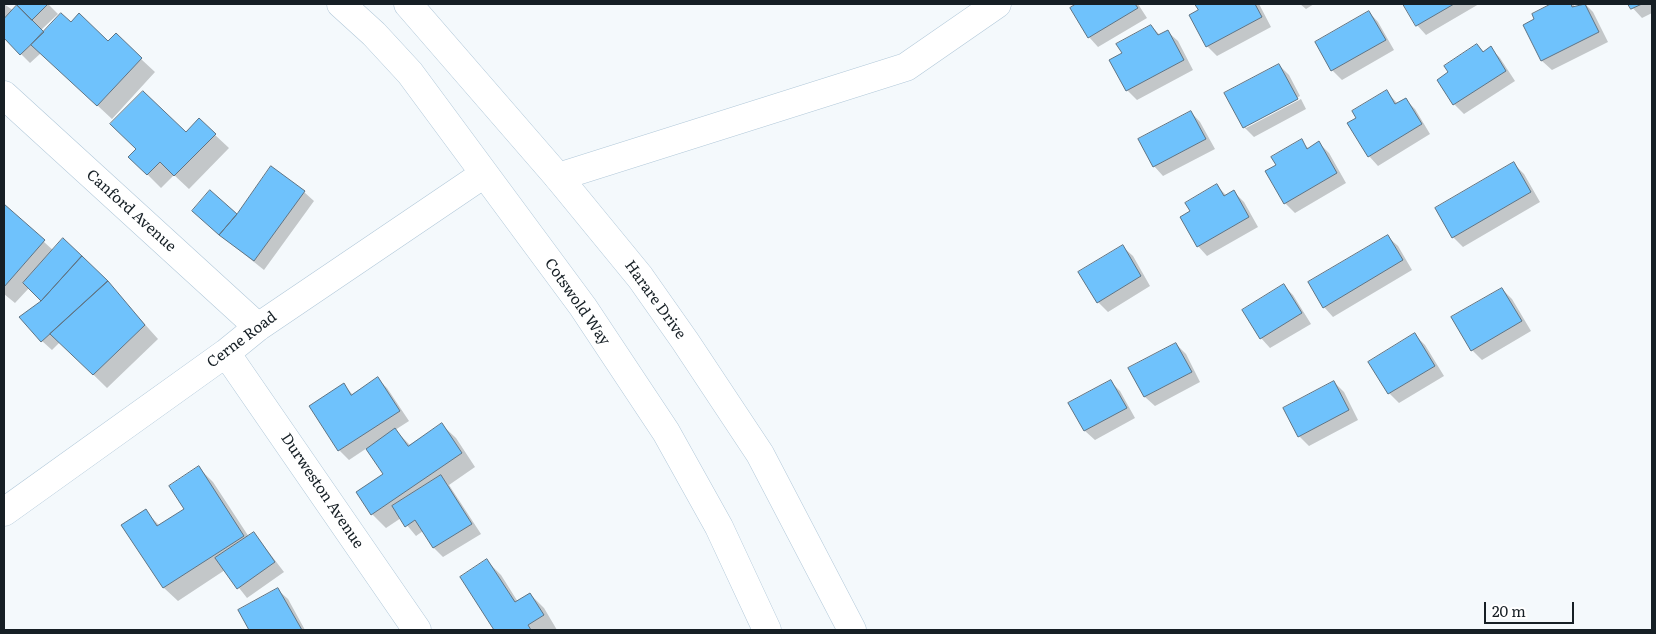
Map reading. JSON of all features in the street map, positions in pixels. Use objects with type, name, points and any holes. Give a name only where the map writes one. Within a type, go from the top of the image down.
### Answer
[{"type":"street","name":"Cotswold Way","points":[[341,4],[374,34],[410,73],[582,307],[666,432],[719,527],[767,630]]},
{"type":"street","name":"Harare Drive","points":[[408,4],[558,177],[640,277],[760,454],[852,630]]},
{"type":"street","points":[[558,177],[906,67],[996,4]]},
{"type":"street","name":"Canford Avenue","points":[[4,95],[258,327]]},
{"type":"street","name":"Cerne Road","points":[[4,512],[258,327],[484,174]]},
{"type":"street","name":"Durweston Avenue","points":[[226,352],[417,630]]},
{"type":"building","points":[[16,4],[48,4],[32,20]]},
{"type":"building","points":[[1076,4],[1135,4],[1138,8],[1088,38],[1070,8]]},
{"type":"building","points":[[1195,4],[1255,4],[1262,17],[1206,47],[1189,15],[1198,10]]},
{"type":"building","points":[[1403,4],[1454,4],[1416,26]]},
{"type":"building","points":[[1551,4],[1571,4],[1572,7],[1585,4],[1599,32],[1541,61],[1523,25],[1534,19],[1532,14]]},
{"type":"building","points":[[1628,4],[1642,4],[1631,9]]},
{"type":"building","points":[[17,5],[44,32],[20,55],[4,38],[4,19]]},
{"type":"building","points":[[1369,11],[1386,40],[1331,71],[1315,42]]},
{"type":"building","points":[[61,13],[71,22],[79,13],[108,41],[116,33],[142,58],[97,106],[31,45]]},
{"type":"building","points":[[1151,25],[1158,35],[1168,30],[1184,60],[1126,91],[1109,60],[1122,53],[1116,44]]},
{"type":"building","points":[[1477,44],[1483,52],[1491,46],[1506,71],[1453,105],[1437,80],[1448,72],[1444,66]]},
{"type":"building","points":[[1279,64],[1298,99],[1243,128],[1224,93]]},
{"type":"building","points":[[1387,90],[1395,104],[1406,98],[1422,124],[1368,157],[1347,123],[1356,118],[1352,111]]},
{"type":"building","points":[[143,91],[186,132],[199,118],[216,134],[174,176],[160,162],[147,175],[128,157],[136,149],[110,124]]},
{"type":"building","points":[[1191,111],[1206,139],[1153,167],[1138,139]]},
{"type":"building","points":[[1302,139],[1307,149],[1319,141],[1337,173],[1284,204],[1265,171],[1276,165],[1271,157]]},
{"type":"building","points":[[1514,162],[1531,192],[1452,238],[1435,208]]},
{"type":"building","points":[[271,166],[305,191],[254,261],[219,235],[237,214]]},
{"type":"building","points":[[1217,184],[1224,196],[1234,190],[1249,217],[1197,247],[1180,217],[1190,211],[1185,203]]},
{"type":"building","points":[[210,190],[237,214],[219,235],[192,211]]},
{"type":"building","points":[[4,204],[45,240],[4,287]]},
{"type":"building","points":[[1388,235],[1403,260],[1323,308],[1308,282]]},
{"type":"building","points":[[63,238],[82,256],[41,301],[23,283]]},
{"type":"building","points":[[1123,245],[1141,276],[1097,303],[1078,272]]},
{"type":"building","points":[[82,256],[108,281],[41,342],[19,317],[41,301]]},
{"type":"building","points":[[108,281],[145,325],[93,375],[50,334]]},
{"type":"building","points":[[1284,284],[1302,313],[1260,339],[1242,310]]},
{"type":"building","points":[[1502,288],[1522,321],[1471,351],[1451,317]]},
{"type":"building","points":[[1415,333],[1435,366],[1388,394],[1368,362]]},
{"type":"building","points":[[1176,343],[1192,372],[1144,397],[1128,368]]},
{"type":"building","points":[[378,377],[400,411],[338,451],[309,406],[344,383],[351,395]]},
{"type":"building","points":[[1111,380],[1127,408],[1084,431],[1068,403]]},
{"type":"building","points":[[1334,381],[1349,410],[1298,437],[1283,408]]},
{"type":"building","points":[[442,423],[462,453],[371,515],[356,492],[383,474],[366,449],[395,428],[408,446]]},
{"type":"building","points":[[199,466],[244,536],[163,588],[121,525],[146,509],[157,526],[184,509],[169,486]]},
{"type":"building","points":[[441,475],[472,524],[433,548],[415,520],[405,527],[392,506]]},
{"type":"building","points":[[254,532],[275,562],[237,589],[215,558]]},
{"type":"building","points":[[487,559],[515,602],[530,593],[544,615],[528,625],[531,630],[494,630],[460,577]]},
{"type":"building","points":[[278,588],[302,630],[249,630],[238,610]]}]
